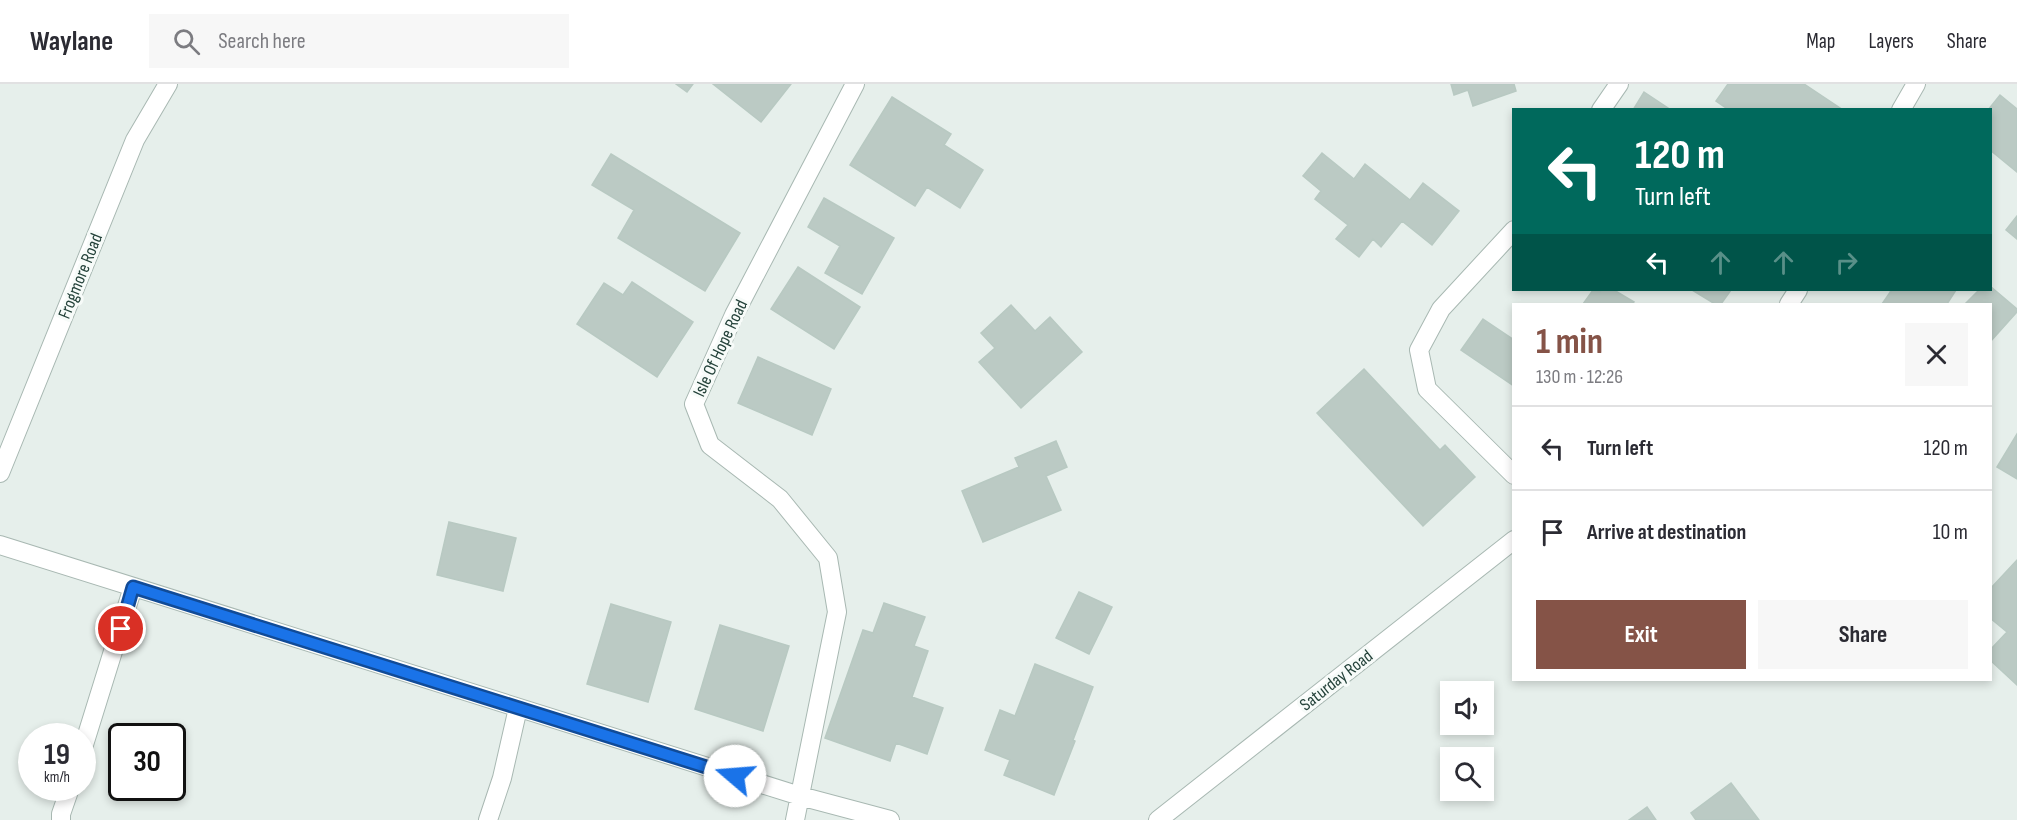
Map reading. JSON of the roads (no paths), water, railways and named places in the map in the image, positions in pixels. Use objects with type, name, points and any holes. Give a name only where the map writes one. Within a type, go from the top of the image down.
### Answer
[{"type":"street","name":"Frogmore Road","points":[[0,473],[135,140],[168,84]]},
{"type":"street","name":"Isle Of Hope Road","points":[[795,820],[837,612],[828,558],[780,499],[710,445],[694,405],[734,315],[855,84]]},
{"type":"street","points":[[1602,108],[1619,84]]},
{"type":"street","points":[[1902,108],[1916,84]]},
{"type":"street","points":[[1512,232],[1441,309],[1419,350],[1427,389],[1512,473]]},
{"type":"street","name":"Saturday Road","points":[[1158,820],[1512,542]]},
{"type":"street","points":[[0,545],[800,796],[890,820]]},
{"type":"street","points":[[91,723],[133,587]]},
{"type":"street","points":[[488,820],[502,778],[518,708]]},
{"type":"street","points":[[61,820],[66,801]]}]
